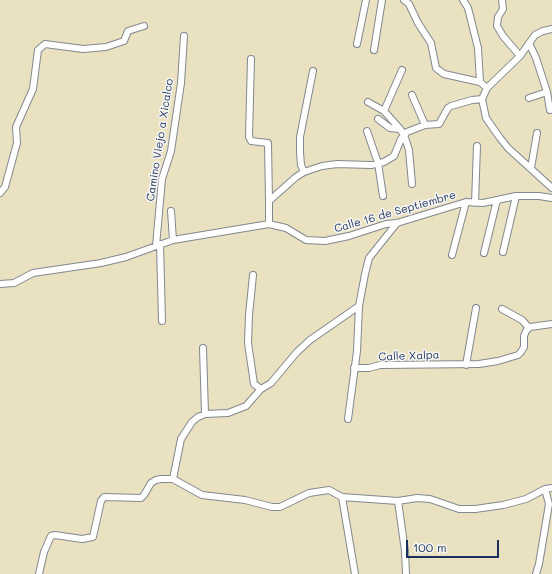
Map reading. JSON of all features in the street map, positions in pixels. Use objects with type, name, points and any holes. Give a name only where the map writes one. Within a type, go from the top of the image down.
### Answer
[{"type":"street","points":[[357,44],[366,0]]},
{"type":"street","points":[[374,50],[382,0]]},
{"type":"street","points":[[463,0],[468,8],[478,48],[480,82]]},
{"type":"street","points":[[502,0],[503,9],[498,17],[497,26],[503,36],[520,56]]},
{"type":"street","points":[[409,1],[418,23],[431,43],[436,68],[444,74],[480,82],[487,88]]},
{"type":"street","points":[[0,193],[5,187],[17,143],[16,127],[33,89],[38,50],[45,44],[83,49],[106,47],[124,41],[128,31],[144,26]]},
{"type":"street","points":[[552,29],[535,35],[520,56],[487,88],[482,99],[486,118],[500,138],[508,148],[552,188]]},
{"type":"street","name":"Camino Viejo a Xicalco","points":[[162,321],[158,245],[162,179],[171,151],[181,84],[184,36]]},
{"type":"street","points":[[529,43],[536,58],[547,92],[550,110]]},
{"type":"street","points":[[0,284],[14,283],[32,273],[101,263],[126,257],[174,240],[269,224],[268,143],[251,141],[249,137],[251,59]]},
{"type":"street","points":[[384,111],[402,70]]},
{"type":"street","points":[[304,172],[301,165],[300,137],[312,71]]},
{"type":"street","points":[[529,98],[547,92]]},
{"type":"street","points":[[412,95],[425,125]]},
{"type":"street","points":[[269,201],[296,177],[304,172],[322,166],[337,164],[371,165],[390,159],[394,156],[404,135],[410,130],[425,125],[439,124],[448,108],[451,106],[472,100],[482,99]]},
{"type":"street","points":[[368,102],[384,111],[404,135],[409,150],[412,184]]},
{"type":"street","points":[[378,120],[390,128],[400,129]]},
{"type":"street","points":[[367,131],[378,163],[383,196]]},
{"type":"street","points":[[531,168],[537,133]]},
{"type":"street","points":[[475,203],[477,146]]},
{"type":"street","points":[[503,252],[516,196]]},
{"type":"street","name":"Calle 16 de Septiembre","points":[[269,224],[286,228],[306,240],[325,241],[349,236],[386,224],[398,223],[466,202],[483,203],[516,196],[539,196],[552,198]]},
{"type":"street","points":[[484,253],[497,200]]},
{"type":"street","points":[[452,255],[466,202]]},
{"type":"street","points":[[170,211],[174,240]]},
{"type":"street","points":[[348,419],[357,351],[359,306],[369,258],[398,223]]},
{"type":"street","points":[[253,275],[248,344],[254,384],[261,390]]},
{"type":"street","points":[[173,479],[181,439],[192,422],[205,414],[228,413],[237,411],[246,406],[261,390],[271,383],[297,352],[310,340],[359,306]]},
{"type":"street","points":[[466,365],[476,308]]},
{"type":"street","points":[[502,308],[522,320],[529,328],[552,324]]},
{"type":"street","name":"Calle Xalpa","points":[[354,368],[368,368],[380,365],[479,364],[518,355],[524,347],[524,336],[529,328]]},
{"type":"street","points":[[203,348],[205,414]]},
{"type":"street","points":[[39,574],[44,552],[51,536],[55,535],[82,539],[93,537],[101,501],[104,497],[141,498],[144,496],[151,483],[161,479],[173,479],[202,495],[245,500],[272,507],[280,507],[309,493],[329,490],[342,497],[398,501],[417,498],[430,499],[459,509],[475,510],[526,499],[545,489],[552,488]]},
{"type":"street","points":[[536,574],[550,504],[545,489]]},
{"type":"street","points":[[342,497],[355,574]]},
{"type":"street","points":[[398,501],[405,551],[406,574]]}]
